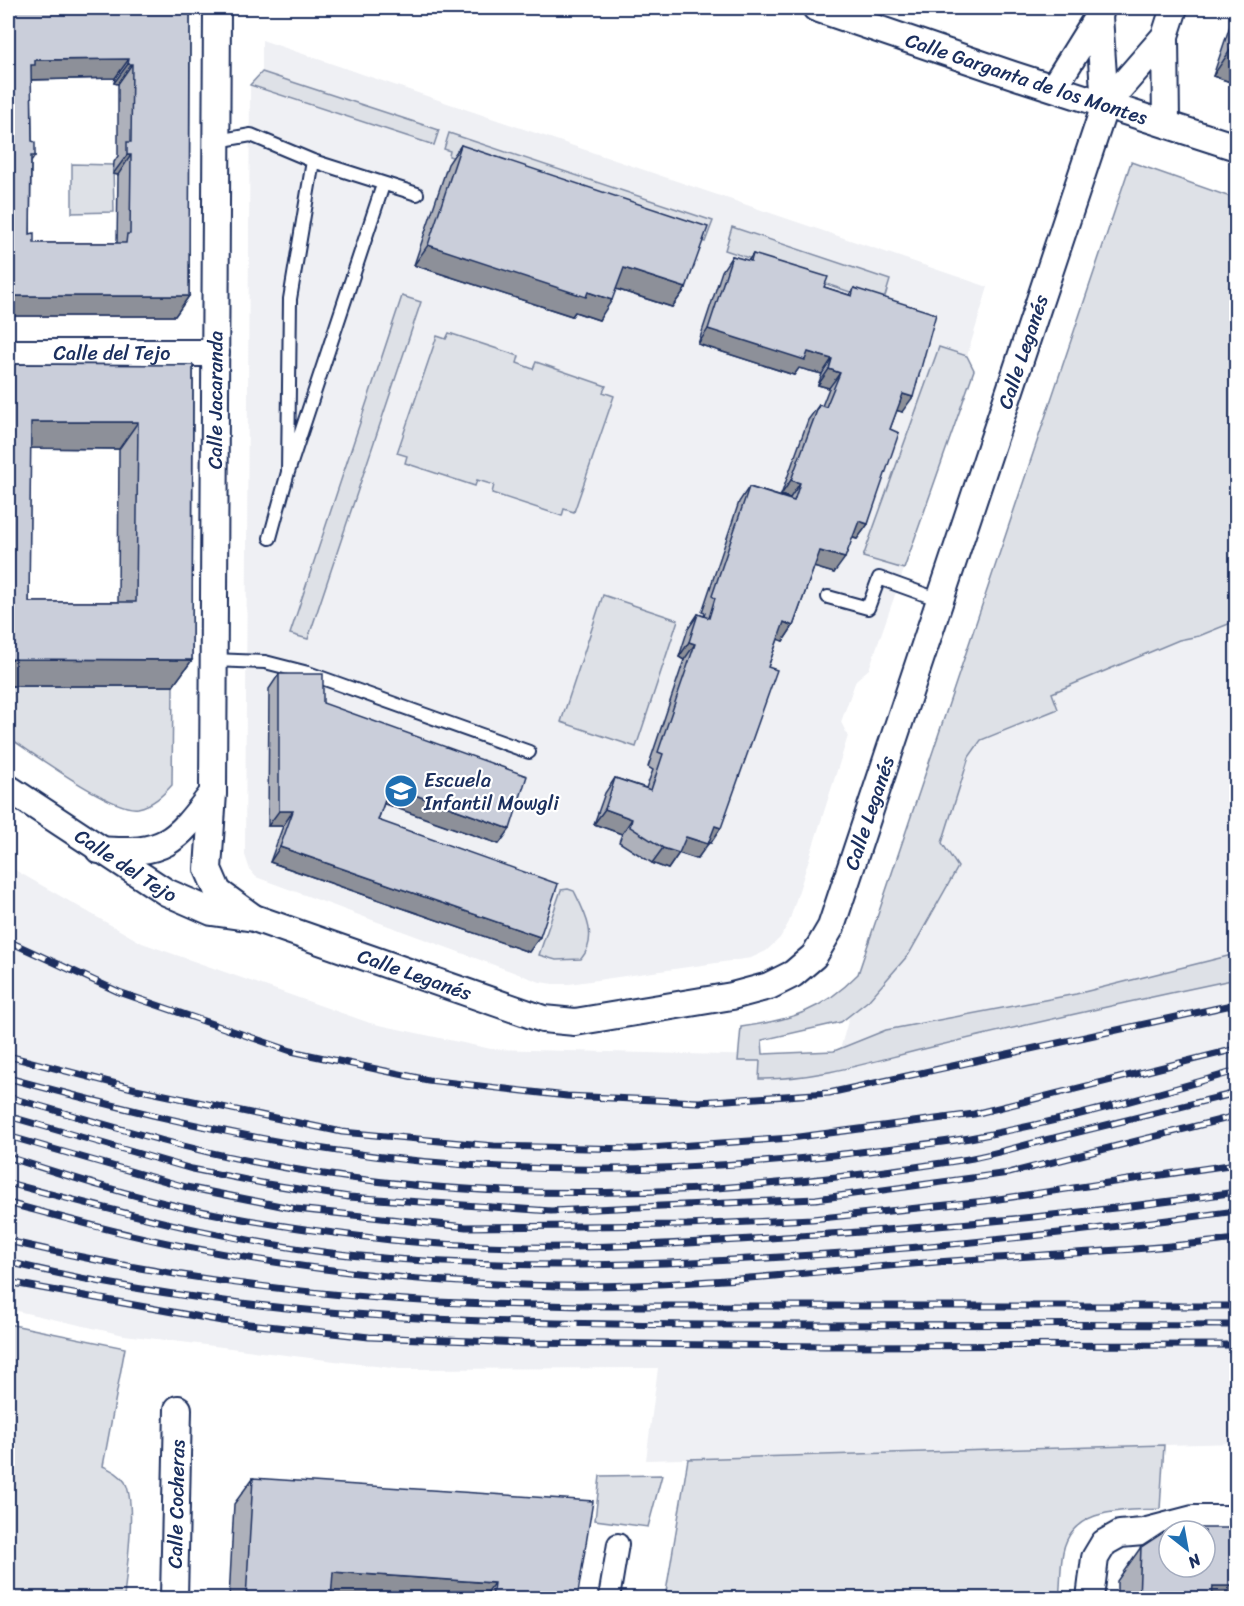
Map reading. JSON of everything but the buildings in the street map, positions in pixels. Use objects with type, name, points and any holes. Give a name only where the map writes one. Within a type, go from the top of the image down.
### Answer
[{"type":"street","name":"Calle Jacaranda","points":[[217,8],[213,793],[208,869],[218,892],[254,918]]},
{"type":"street","name":"Calle Garganta de los Montes","points":[[816,8],[1236,147]]},
{"type":"street","name":"Calle Leganés","points":[[1166,123],[1165,36],[1174,8]]},
{"type":"street","name":"Calle Leganés","points":[[1054,87],[1101,12]]},
{"type":"street","name":"Calle Leganés","points":[[254,918],[543,1019],[575,1022],[732,996],[769,986],[793,974],[814,956],[825,942],[1105,105],[1101,12]]},
{"type":"street","name":"Calle Leganés","points":[[1105,105],[1165,36]]},
{"type":"street","name":"Calle del Tejo","points":[[8,353],[216,353]]},
{"type":"street","name":"Calle del Tejo","points":[[8,788],[166,892],[212,912],[254,918]]},
{"type":"street","points":[[99,850],[127,852],[157,849],[185,830],[213,793]]},
{"type":"street","name":"Calle Cocheras","points":[[174,1599],[178,1409]]},
{"type":"street","points":[[1090,1599],[1095,1558],[1104,1543],[1120,1534],[1143,1532],[1193,1519],[1236,1519]]},
{"type":"street","points":[[609,1599],[618,1544]]},
{"type":"lane","points":[[217,141],[251,135],[314,161],[383,185],[417,194]]},
{"type":"lane","points":[[288,472],[290,299],[314,161]]},
{"type":"lane","points":[[270,538],[288,472],[383,185]]},
{"type":"lane","points":[[828,597],[868,608],[879,578],[898,587],[940,600]]},
{"type":"lane","points":[[213,660],[265,662],[308,674],[529,752]]},
{"type":"shaded area","points":[[262,40],[988,287],[967,356],[974,370],[869,669],[856,680],[841,722],[848,736],[789,922],[780,938],[766,951],[751,958],[569,984],[540,982],[256,877],[250,870],[245,855],[250,85],[262,72]]},
{"type":"shaded area","points":[[262,72],[439,130],[434,145],[250,85]]},
{"type":"shaded area","points":[[449,133],[713,221],[705,242],[449,156],[450,151],[444,149]]},
{"type":"shaded area","points":[[1131,162],[1236,199],[1236,621],[1199,636],[1179,640],[1052,693],[1058,709],[981,740],[969,757],[942,843],[958,867],[909,954],[869,1000],[841,1022],[762,1040],[763,1054],[834,1051],[886,1030],[1076,994],[1236,954],[1236,979],[842,1069],[801,1077],[759,1079],[760,1061],[738,1061],[741,1027],[775,1021],[805,1012],[832,997],[858,974]]},
{"type":"shaded area","points":[[72,164],[113,165],[114,212],[72,213]]},
{"type":"shaded area","points":[[732,227],[890,280],[883,303],[725,250]]},
{"type":"shaded area","points":[[1236,230],[1236,1443],[646,1460],[658,1368],[400,1369],[124,1335],[8,1309],[8,866],[142,943],[370,1023],[491,1049],[763,1056],[839,1053],[868,950]]},
{"type":"shaded area","points":[[402,296],[421,302],[308,639],[290,634]]},
{"type":"shaded area","points":[[449,333],[519,356],[517,363],[533,369],[536,362],[606,386],[603,392],[614,396],[574,512],[564,509],[562,516],[492,493],[494,485],[477,480],[475,486],[405,463],[407,456],[397,453],[437,336],[446,339]]},
{"type":"shaded area","points":[[939,347],[967,356],[974,370],[904,569],[863,557]]},
{"type":"shaded area","points":[[603,595],[678,620],[636,747],[561,722]]},
{"type":"shaded area","points":[[8,686],[173,686],[172,785],[153,802],[138,808],[126,807],[92,792],[8,737]]},
{"type":"shaded area","points":[[561,890],[574,891],[586,917],[590,934],[586,951],[581,959],[556,960],[539,955]]},
{"type":"shaded area","points":[[8,1324],[125,1348],[103,1466],[121,1477],[128,1492],[130,1522],[124,1598],[8,1598]]},
{"type":"shaded area","points":[[1164,1445],[1160,1509],[1116,1511],[1088,1519],[1077,1526],[1068,1537],[1063,1552],[1059,1598],[665,1598],[688,1459]]},
{"type":"shaded area","points":[[662,1475],[648,1527],[595,1520],[600,1476]]},
{"type":"railway","points":[[8,941],[119,992],[291,1051],[428,1080],[567,1096],[699,1102],[829,1093],[1236,1004]]},
{"type":"railway","points":[[8,1056],[136,1089],[342,1132],[494,1146],[635,1149],[791,1138],[974,1114],[1236,1049]]},
{"type":"railway","points":[[8,1078],[172,1119],[254,1137],[338,1151],[405,1160],[472,1165],[540,1169],[607,1169],[742,1164],[963,1139],[1074,1116],[1236,1071]]},
{"type":"railway","points":[[8,1097],[189,1147],[250,1161],[338,1176],[427,1186],[516,1192],[606,1192],[785,1183],[962,1160],[1236,1093]]},
{"type":"railway","points":[[8,1116],[192,1169],[267,1184],[349,1197],[551,1211],[816,1199],[1009,1173],[1236,1116]]},
{"type":"railway","points":[[8,1136],[186,1187],[296,1209],[466,1227],[687,1225],[812,1219],[985,1201],[1236,1164]]},
{"type":"railway","points":[[8,1157],[138,1196],[234,1217],[391,1240],[489,1246],[637,1245],[954,1225],[1067,1214],[1236,1192]]},
{"type":"railway","points":[[8,1183],[220,1235],[306,1250],[405,1260],[517,1265],[685,1262],[907,1248],[1017,1238],[1236,1211]]},
{"type":"railway","points":[[8,1203],[156,1241],[272,1262],[415,1279],[512,1285],[609,1286],[707,1281],[1236,1239]]},
{"type":"railway","points":[[8,1241],[167,1273],[221,1281],[328,1294],[437,1302],[595,1306],[1236,1306]]},
{"type":"railway","points":[[8,1262],[98,1281],[189,1296],[280,1307],[464,1320],[649,1325],[1236,1325]]},
{"type":"railway","points":[[8,1282],[222,1321],[369,1337],[521,1343],[825,1346],[1236,1345]]},
{"type":"place","name":"Escuela Infantil Mowgli","points":[[401,791]]}]
